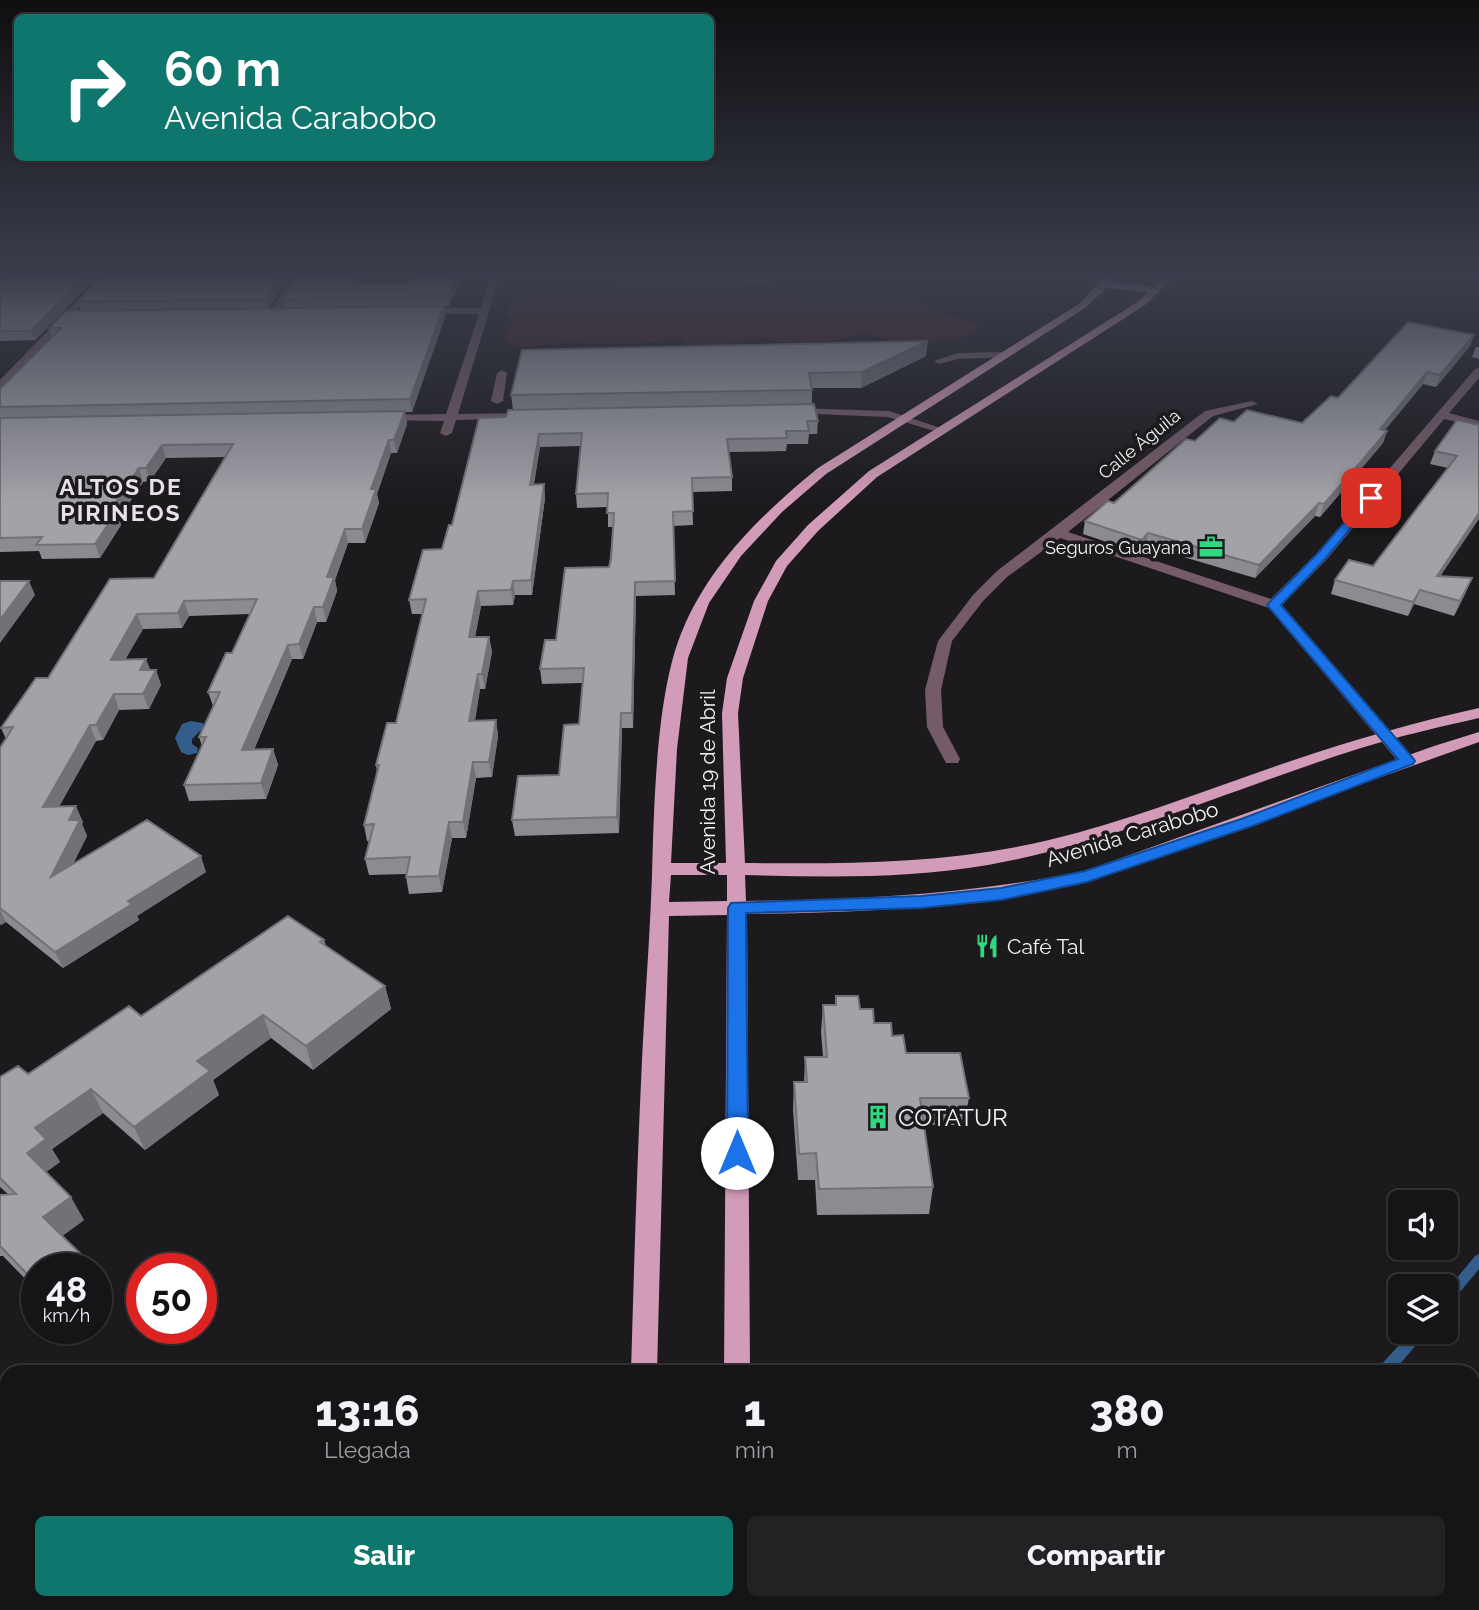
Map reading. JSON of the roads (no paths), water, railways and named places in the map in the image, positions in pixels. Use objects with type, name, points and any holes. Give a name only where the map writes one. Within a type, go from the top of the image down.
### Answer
[{"type":"main road","name":"Avenida 19 de Abril","points":[[644,1365],[650,1062],[670,735],[680,658],[707,595],[746,541],[785,501],[822,471],[1012,350]]},
{"type":"main road","name":"Avenida 19 de Abril","points":[[737,1365],[737,908],[730,713],[735,678],[761,601],[781,564],[813,528],[873,474],[1067,350]]},
{"type":"main road","name":"Avenida Carabobo","points":[[661,869],[912,867],[987,860],[1059,844],[1147,817],[1383,736],[1479,713]]},
{"type":"main road","name":"Avenida Carabobo","points":[[659,909],[921,902],[1001,894],[1087,876],[1250,821],[1407,761],[1479,737]]},
{"type":"street","points":[[0,386],[34,350]]},
{"type":"street","points":[[446,433],[471,350]]},
{"type":"street","points":[[939,361],[958,356],[1004,355]]},
{"type":"street","points":[[1274,605],[1322,556],[1479,371]]},
{"type":"street","points":[[497,401],[502,373]]},
{"type":"street","name":"Calle Águila","points":[[952,759],[935,727],[933,690],[945,641],[978,598],[1002,574],[1209,413],[1252,404]]},
{"type":"street","points":[[783,412],[855,411],[903,419],[941,430]]},
{"type":"street","points":[[1442,415],[1479,424]]},
{"type":"street","points":[[370,419],[547,416]]},
{"type":"street","points":[[1058,533],[1274,605],[1407,761]]},
{"type":"water","points":[[191,721],[203,723],[204,727],[192,739],[192,744],[198,748],[197,753],[188,755],[181,752],[175,738],[182,724]]},
{"type":"waterway","points":[[1458,1285],[1479,1260]]},
{"type":"waterway","points":[[1390,1365],[1408,1344]]},
{"type":"place","name":"Seguros Guayana","points":[[1211,547]]},
{"type":"place","name":"Café Tal","points":[[987,946]]},
{"type":"place","name":"COTATUR","points":[[878,1117]]},
{"type":"district","name":"ALTOS DE PIRINEOS","points":[[121,499]]}]
